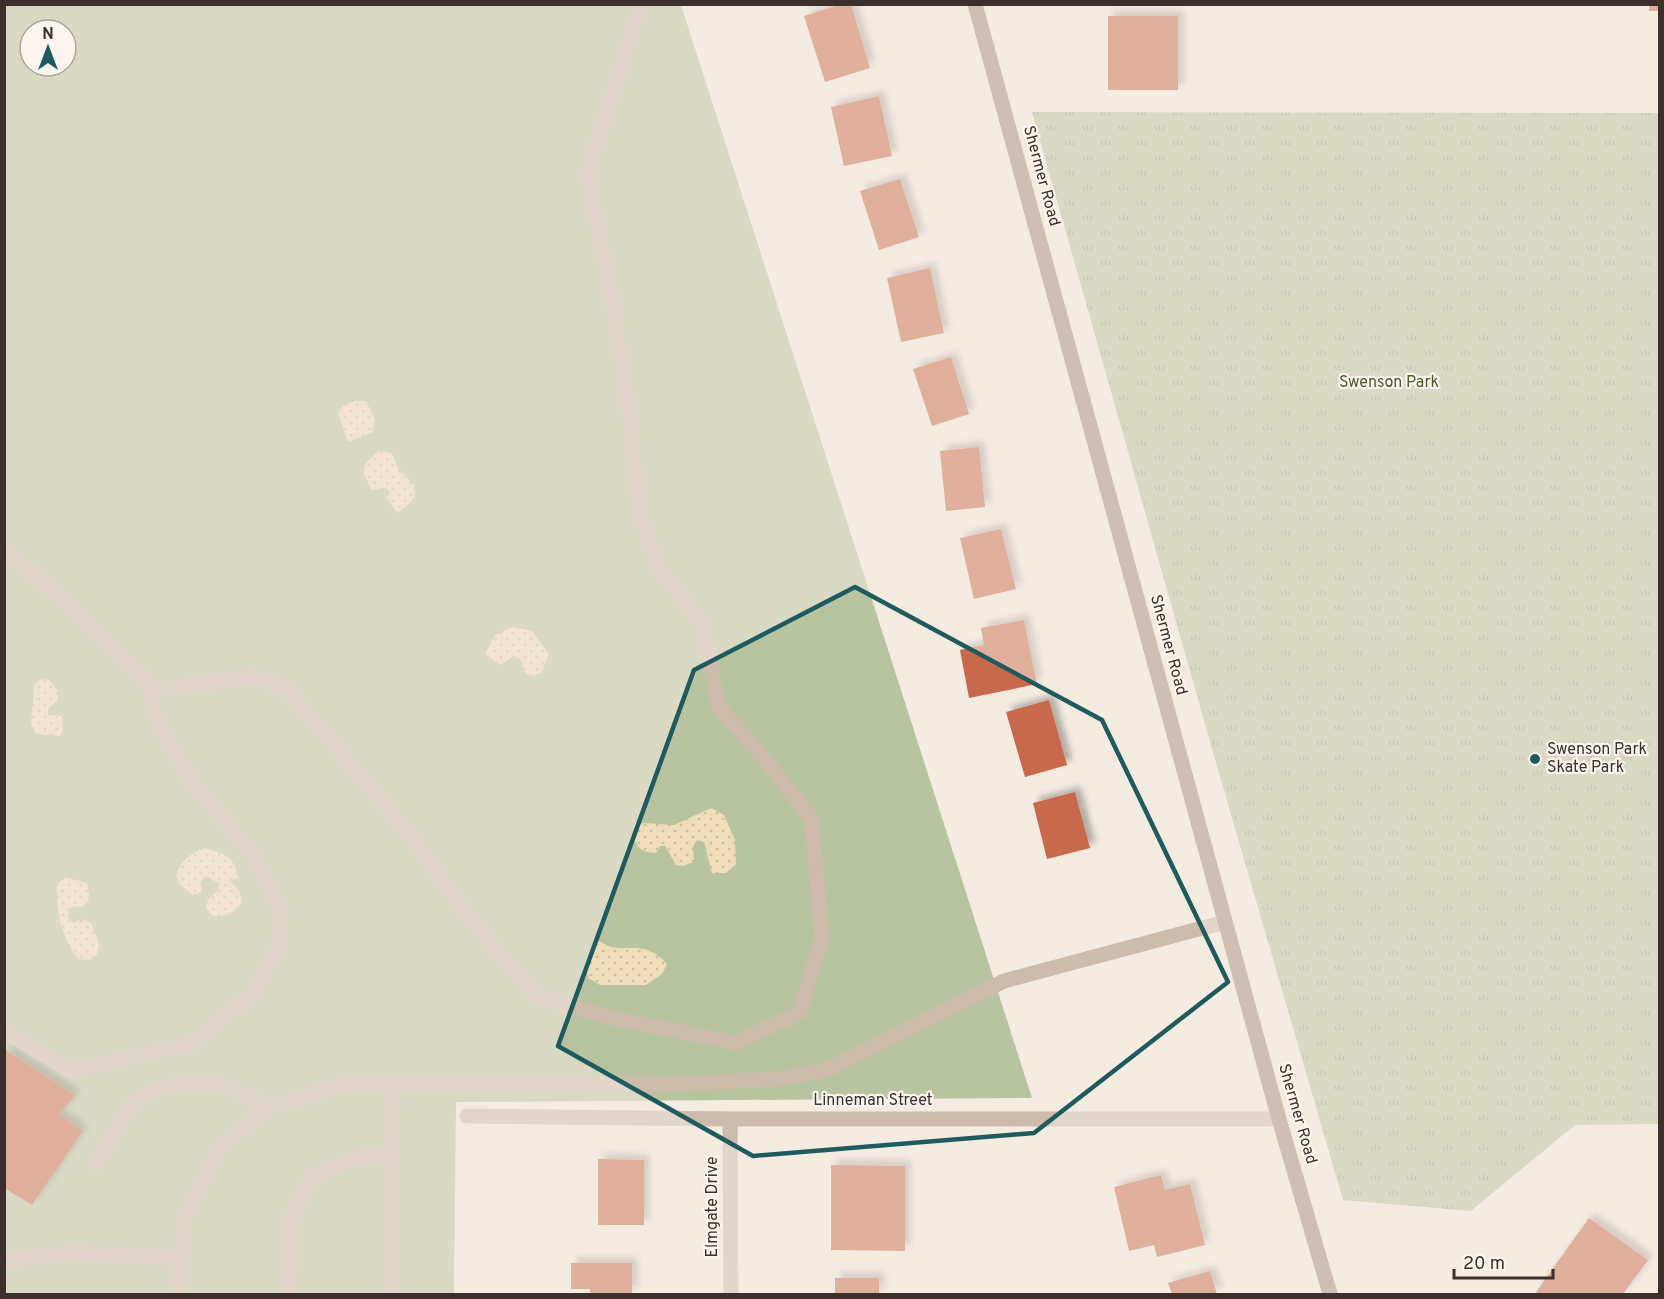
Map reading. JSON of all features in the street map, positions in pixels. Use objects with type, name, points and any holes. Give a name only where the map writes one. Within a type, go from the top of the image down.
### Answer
[{"type":"main road","name":"Shermer Road","points":[[975,4],[1279,1119],[1330,1294]]},
{"type":"street","points":[[150,691],[249,677],[286,688],[405,829],[472,921],[537,997],[616,1019],[736,1043],[799,1013],[822,939],[812,820],[771,767],[719,707],[702,623],[659,570],[639,511],[631,424],[611,293],[586,174],[641,4]]},
{"type":"street","points":[[4,549],[148,681],[156,718],[194,786],[249,848],[281,910],[278,948],[254,993],[192,1044],[71,1071],[4,1031]]},
{"type":"street","points":[[179,1294],[183,1222],[221,1146],[270,1107],[342,1084],[642,1084],[779,1079],[827,1070],[1004,981],[1225,922]]},
{"type":"street","points":[[96,1165],[129,1106],[158,1088],[188,1083],[224,1085],[270,1107]]},
{"type":"street","points":[[392,1294],[393,1084]]},
{"type":"street","name":"Linneman Street","points":[[467,1116],[730,1119],[1279,1119]]},
{"type":"street","name":"Elmgate Drive","points":[[730,1119],[730,1294]]},
{"type":"street","points":[[290,1294],[291,1219],[311,1177],[359,1157],[392,1157]]},
{"type":"street","points":[[4,1261],[67,1253],[181,1258]]},
{"type":"highlighted area","points":[[855,587],[1102,720],[1228,982],[1034,1133],[753,1156],[558,1046],[694,670]]},
{"type":"green space","points":[[5,5],[681,5],[1032,1098],[456,1102],[454,1294],[5,1294]]},
{"type":"green space","name":"Swenson Park","points":[[1032,112],[1659,113],[1659,1124],[1575,1125],[1471,1211],[1343,1200],[1214,756]]},
{"type":"sand","points":[[355,401],[366,401],[375,419],[372,433],[348,442],[338,413],[343,406]]},
{"type":"sand","points":[[378,451],[392,453],[398,468],[414,485],[415,496],[398,513],[386,498],[390,493],[387,488],[371,490],[363,471],[366,463]]},
{"type":"sand","points":[[513,627],[532,631],[549,654],[542,672],[532,677],[525,673],[520,659],[513,657],[500,665],[485,654],[495,635]]},
{"type":"sand","points":[[48,679],[57,690],[58,700],[48,709],[48,715],[62,716],[63,730],[60,736],[36,734],[31,724],[34,686],[38,680]]},
{"type":"sand","points":[[711,808],[724,815],[735,840],[736,864],[726,873],[712,873],[704,842],[697,840],[693,847],[694,862],[683,866],[676,865],[665,846],[660,846],[656,853],[650,853],[641,849],[635,842],[635,826],[644,823],[674,825]]},
{"type":"sand","points":[[204,848],[227,857],[236,871],[238,878],[230,881],[239,890],[242,902],[233,912],[226,915],[213,916],[206,908],[207,900],[217,891],[220,884],[206,876],[201,881],[202,892],[193,895],[180,885],[176,875],[187,858]]},
{"type":"sand","points":[[65,877],[87,883],[88,903],[82,907],[74,906],[69,909],[68,917],[73,923],[83,919],[91,923],[99,943],[97,955],[90,960],[78,959],[64,933],[57,903],[57,884]]},
{"type":"sand","points":[[599,941],[617,948],[641,948],[658,955],[667,964],[662,974],[646,985],[600,985],[588,978],[587,967],[589,953]]},
{"type":"building","points":[[842,4],[851,4],[870,68],[825,82],[804,16]]},
{"type":"building","points":[[1649,4],[1660,4],[1660,11],[1649,11]]},
{"type":"building","points":[[1108,16],[1178,16],[1178,90],[1108,90]]},
{"type":"building","points":[[879,96],[892,156],[844,166],[831,107]]},
{"type":"building","points":[[900,179],[919,237],[879,250],[860,191]]},
{"type":"building","points":[[930,268],[944,333],[901,342],[887,278]]},
{"type":"building","points":[[951,357],[969,414],[932,426],[913,369]]},
{"type":"building","points":[[979,447],[985,507],[946,511],[940,451]]},
{"type":"building","points":[[1001,529],[1016,589],[974,599],[960,538]]},
{"type":"building","points":[[1024,620],[1037,684],[969,698],[960,650],[984,645],[981,628]]},
{"type":"building","points":[[1049,700],[1067,765],[1025,777],[1006,712]]},
{"type":"building","points":[[1075,792],[1090,848],[1047,859],[1033,803]]},
{"type":"building","points":[[4,1049],[75,1095],[59,1115],[83,1131],[32,1205],[4,1188]]},
{"type":"building","points":[[598,1159],[644,1160],[644,1225],[598,1225]]},
{"type":"building","points":[[831,1165],[905,1166],[905,1251],[831,1250]]},
{"type":"building","points":[[1161,1175],[1165,1190],[1190,1184],[1205,1245],[1157,1257],[1154,1245],[1129,1251],[1114,1187]]},
{"type":"building","points":[[1589,1218],[1648,1260],[1623,1294],[1539,1294],[1536,1292]]},
{"type":"building","points":[[571,1263],[632,1263],[632,1294],[590,1294],[590,1289],[571,1289]]},
{"type":"building","points":[[1210,1271],[1217,1294],[1172,1294],[1168,1283]]},
{"type":"building","points":[[835,1278],[879,1278],[879,1294],[835,1294]]},
{"type":"place","name":"Swenson Park Skate Park","points":[[1535,759]]}]
